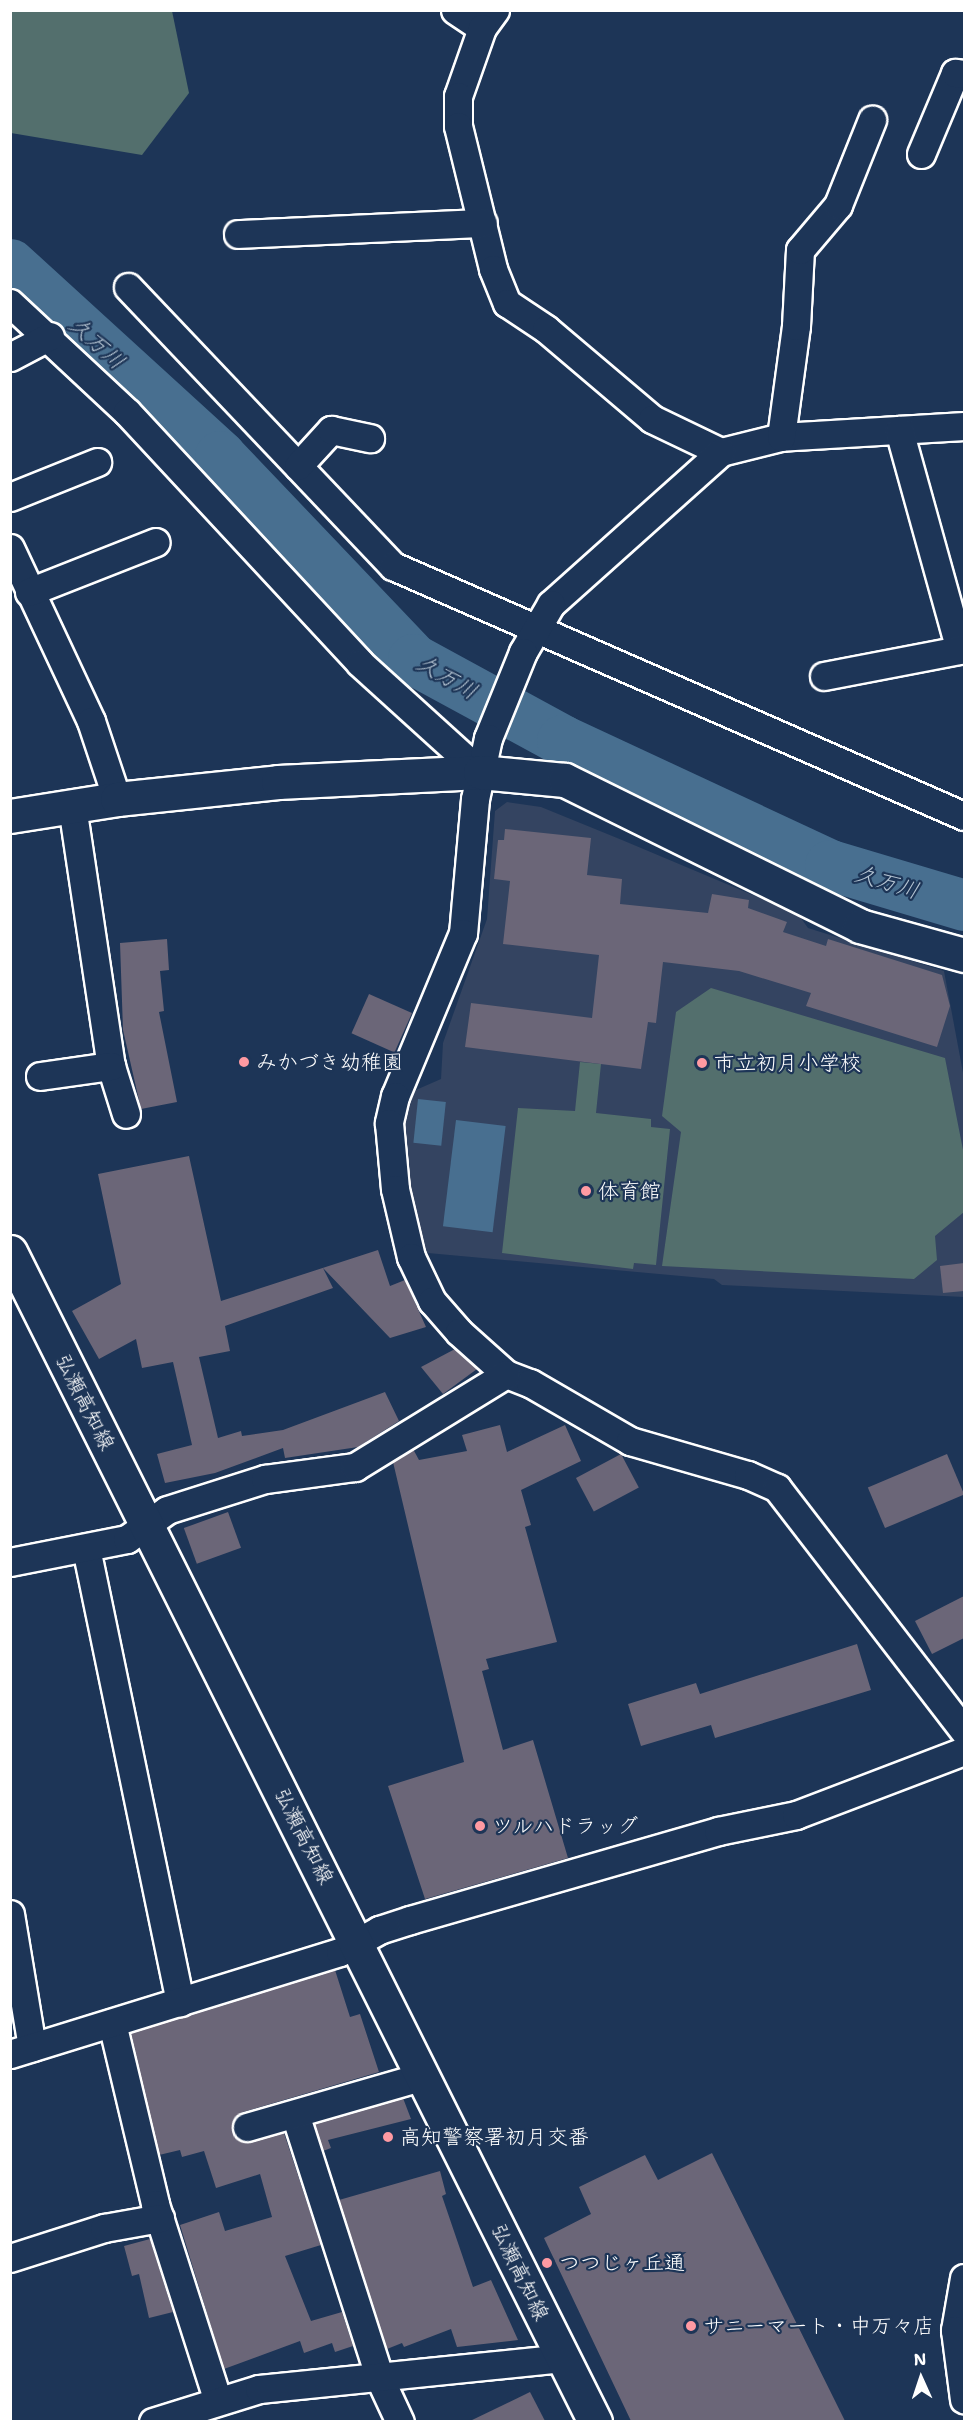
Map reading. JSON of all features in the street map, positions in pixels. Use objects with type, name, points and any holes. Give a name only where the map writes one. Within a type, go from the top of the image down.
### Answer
[{"type":"main road","points":[[10,816],[117,799],[278,782],[480,772],[565,780],[860,926],[964,955]]},
{"type":"main road","name":"弘瀬高知線","points":[[10,1252],[595,2421]]},
{"type":"street","points":[[455,10],[489,20],[458,96],[458,126],[507,303],[546,329],[652,419],[721,452]]},
{"type":"street","points":[[921,154],[955,73],[964,74]]},
{"type":"street","points":[[781,436],[796,326],[800,250],[838,205],[872,120]]},
{"type":"street","points":[[238,234],[483,223]]},
{"type":"street","points":[[128,287],[393,566],[530,641],[964,816]]},
{"type":"street","points":[[10,303],[50,336],[127,412],[360,663],[480,772]]},
{"type":"street","points":[[10,357],[50,336]]},
{"type":"street","points":[[964,426],[781,436],[721,452],[551,604],[530,641],[488,738],[480,772],[463,933],[395,1096],[389,1123],[399,1207],[421,1283],[459,1332],[506,1374],[530,1383],[630,1441],[748,1475],[777,1488],[964,1731]]},
{"type":"street","points":[[298,466],[331,430],[370,438]]},
{"type":"street","points":[[824,676],[962,650],[899,430]]},
{"type":"street","points":[[10,497],[97,462]]},
{"type":"street","points":[[29,592],[156,542]]},
{"type":"street","points":[[10,548],[91,721],[117,799]]},
{"type":"street","points":[[72,806],[111,1066],[126,1114]]},
{"type":"street","points":[[40,1076],[111,1066]]},
{"type":"street","points":[[10,1562],[127,1539],[167,1510],[265,1479],[367,1462],[506,1374]]},
{"type":"street","points":[[86,1548],[180,2002]]},
{"type":"street","points":[[10,1914],[21,2050],[180,2002],[357,1942],[379,1930],[616,1859],[796,1815],[964,1751]]},
{"type":"street","points":[[112,2023],[160,2218],[218,2401]]},
{"type":"street","points":[[247,2127],[424,2076]]},
{"type":"street","points":[[295,2114],[380,2379],[400,2421]]},
{"type":"street","points":[[10,2258],[104,2228],[160,2218]]},
{"type":"street","points":[[964,2278],[955,2330],[964,2399]]},
{"type":"street","points":[[153,2421],[260,2389],[380,2379],[562,2358]]},
{"type":"shaded area","name":"市立初月小学校","points":[[507,802],[541,807],[622,840],[798,914],[808,928],[944,971],[964,1078],[964,1297],[722,1285],[714,1279],[417,1252],[400,1124],[409,1093],[441,1079],[443,1043],[487,919],[495,811]]},
{"type":"shaded area","points":[[418,1099],[446,1102],[441,1146],[413,1143]]},
{"type":"shaded area","points":[[456,1120],[506,1126],[493,1232],[443,1226]]},
{"type":"green space","points":[[10,11],[172,11],[189,93],[142,155],[11,133]]},
{"type":"green space","points":[[711,988],[945,1058],[964,1155],[964,1212],[935,1236],[937,1260],[914,1279],[662,1266],[681,1132],[662,1116],[676,1012]]},
{"type":"green space","name":"体育館","points":[[580,1062],[601,1064],[596,1113],[651,1119],[651,1127],[670,1129],[656,1265],[634,1263],[633,1269],[502,1253],[518,1108],[575,1111]]},
{"type":"building","points":[[505,829],[591,838],[587,875],[622,879],[620,904],[708,913],[712,894],[749,900],[748,908],[787,922],[783,932],[826,946],[828,939],[942,975],[950,1006],[937,1047],[806,1006],[811,993],[739,971],[663,962],[656,1023],[648,1022],[641,1069],[465,1047],[471,1003],[592,1018],[599,955],[503,944],[510,881],[494,879],[498,840],[504,840]]},
{"type":"building","points":[[167,939],[169,970],[160,971],[164,1011],[159,1012],[177,1102],[141,1109],[123,1030],[120,943]]},
{"type":"building","points":[[369,994],[412,1013],[394,1052],[352,1033]]},
{"type":"building","points":[[189,1156],[221,1301],[378,1250],[390,1286],[405,1280],[426,1327],[390,1338],[323,1268],[333,1288],[225,1326],[230,1351],[199,1357],[218,1438],[241,1431],[242,1436],[283,1430],[385,1392],[399,1421],[358,1447],[285,1458],[283,1448],[215,1473],[165,1483],[157,1454],[192,1445],[173,1362],[142,1368],[136,1339],[99,1359],[72,1311],[121,1284],[98,1174]]},
{"type":"building","points":[[964,1263],[964,1291],[943,1293],[940,1266]]},
{"type":"building","points":[[455,1349],[477,1369],[443,1394],[421,1367]]},
{"type":"building","points":[[500,1425],[507,1452],[565,1425],[581,1461],[521,1490],[531,1525],[525,1527],[557,1642],[486,1659],[489,1669],[482,1671],[503,1750],[533,1740],[568,1858],[425,1899],[388,1786],[464,1762],[393,1462],[413,1449],[419,1460],[467,1451],[462,1435]]},
{"type":"building","points":[[621,1454],[639,1488],[594,1511],[576,1478]]},
{"type":"building","points":[[947,1454],[964,1495],[885,1528],[868,1488]]},
{"type":"building","points":[[228,1512],[241,1548],[197,1564],[184,1528]]},
{"type":"building","points":[[964,1596],[964,1638],[932,1654],[915,1621]]},
{"type":"building","points":[[857,1644],[871,1690],[715,1738],[711,1725],[641,1746],[628,1704],[696,1683],[700,1694]]},
{"type":"building","points":[[335,1970],[350,2017],[360,2014],[379,2072],[243,2112],[235,2117],[232,2131],[244,2142],[284,2133],[321,2245],[285,2256],[311,2321],[342,2312],[353,2346],[335,2352],[332,2343],[304,2353],[300,2341],[224,2369],[180,2225],[219,2212],[225,2231],[272,2217],[260,2174],[216,2188],[204,2151],[182,2157],[180,2150],[159,2155],[131,2033]]},
{"type":"building","points":[[403,2098],[411,2119],[328,2140],[331,2148],[323,2151],[315,2124]]},
{"type":"building","name":"サニーマート・中万々店","points":[[712,2153],[845,2421],[631,2421],[544,2238],[591,2214],[579,2187],[645,2155],[658,2180]]},
{"type":"building","points":[[440,2171],[446,2194],[442,2196],[473,2287],[491,2280],[518,2340],[457,2347],[451,2329],[404,2347],[402,2343],[387,2349],[339,2200]]},
{"type":"building","points":[[150,2239],[173,2312],[149,2318],[139,2274],[132,2276],[124,2246]]},
{"type":"building","points":[[530,2392],[545,2421],[470,2421]]},
{"type":"waterway","name":"久万川","points":[[10,264],[220,456],[413,659],[562,740],[830,865],[964,905]]},
{"type":"place","name":"みかづき幼稚園","points":[[244,1062]]},
{"type":"place","name":"市立初月小学校","points":[[702,1063]]},
{"type":"place","name":"体育館","points":[[586,1191]]},
{"type":"place","name":"ツルハドラッグ","points":[[480,1826]]},
{"type":"place","name":"高知警察署初月交番","points":[[388,2137]]},
{"type":"place","name":"つつじヶ丘通","points":[[547,2263]]},
{"type":"place","name":"サニーマート・中万々店","points":[[691,2326]]}]
